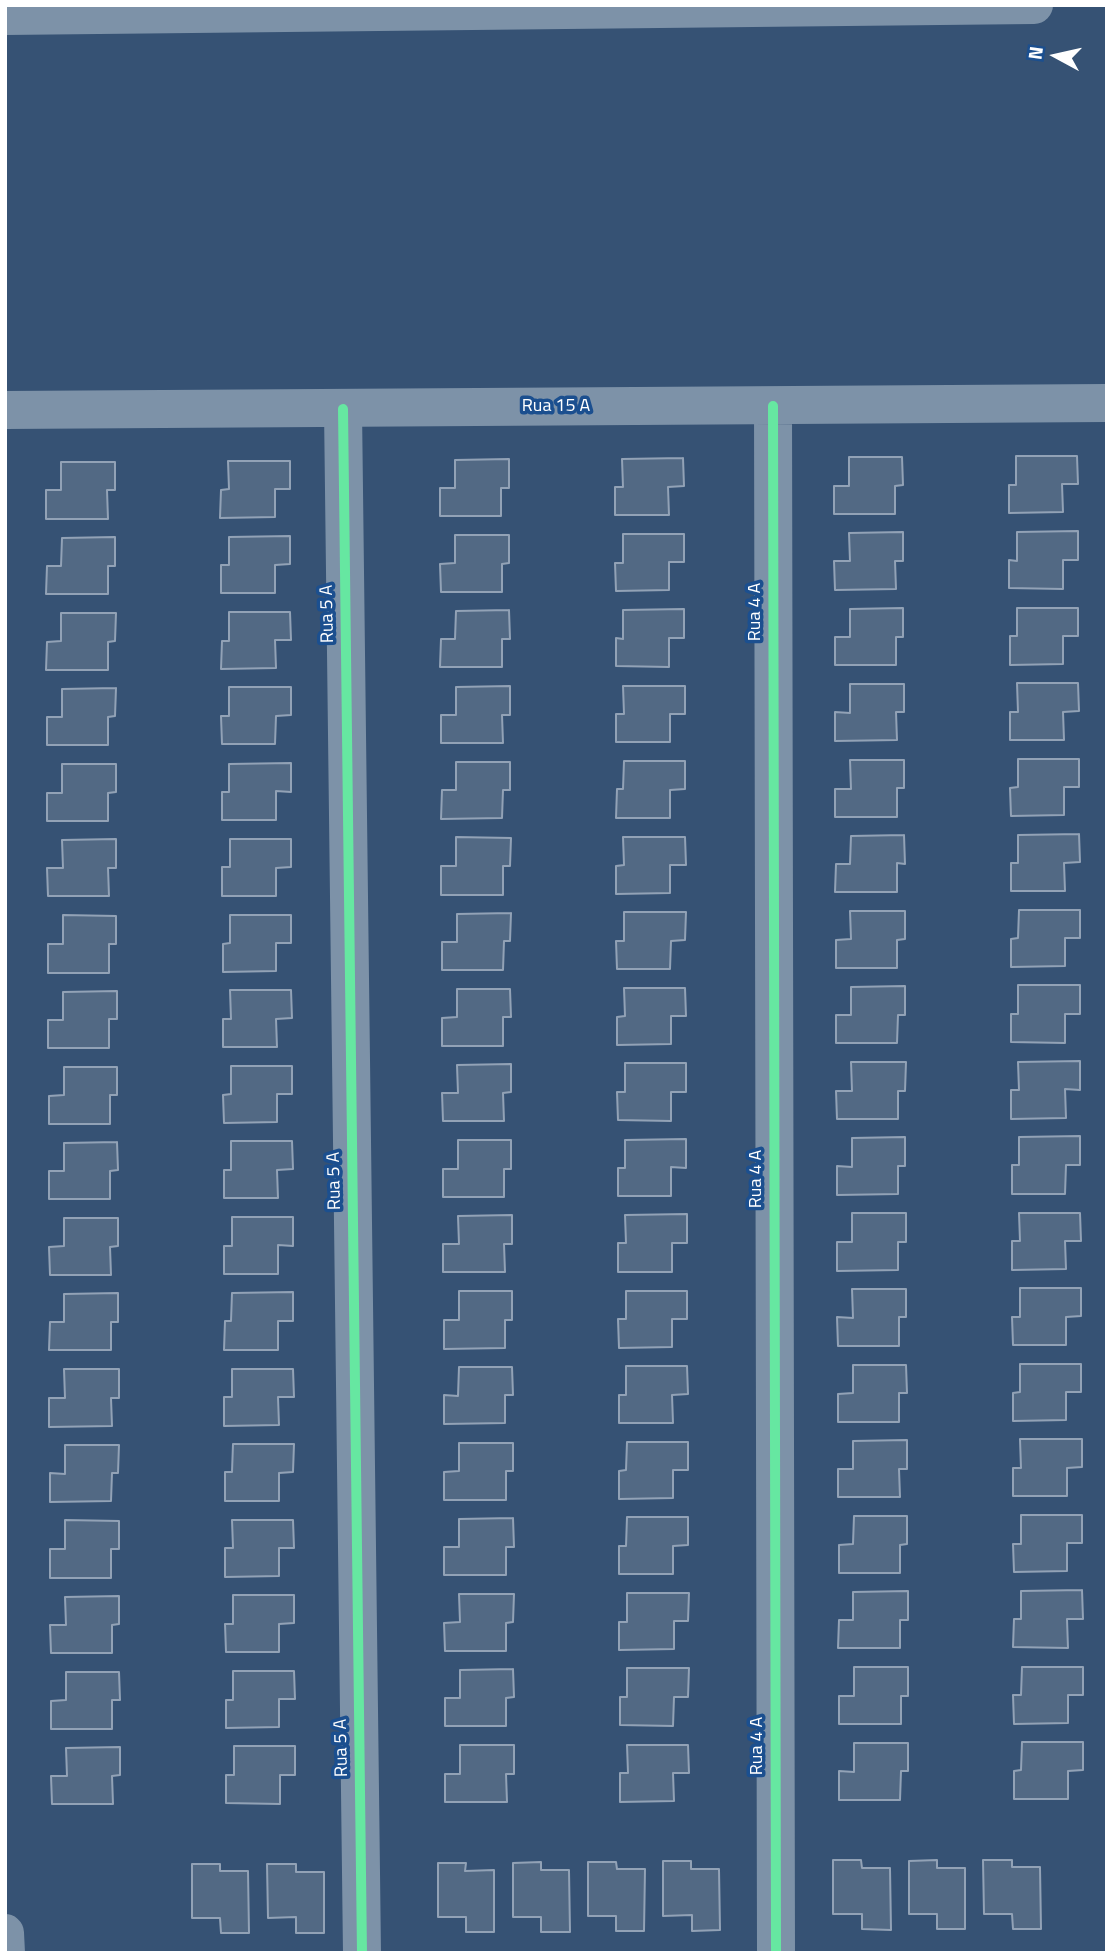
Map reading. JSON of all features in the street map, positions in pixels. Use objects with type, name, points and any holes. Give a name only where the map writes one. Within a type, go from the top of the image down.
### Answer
[{"type":"street","points":[[5,16],[1034,5]]},
{"type":"street","name":"Rua 15 A","points":[[5,410],[1107,402]]},
{"type":"street","name":"Rua 4 A","points":[[773,406],[776,1953]]},
{"type":"street","name":"Rua 5 A","points":[[344,409],[362,1953]]},
{"type":"street","points":[[5,1933],[6,1953]]},
{"type":"building","points":[[1016,456],[1077,456],[1078,484],[1062,484],[1063,512],[1009,513],[1009,485],[1016,485]]},
{"type":"building","points":[[849,457],[902,457],[903,485],[895,486],[895,514],[834,514],[834,486],[849,486]]},
{"type":"building","points":[[683,458],[684,486],[668,487],[669,515],[615,515],[615,487],[623,487],[622,459]]},
{"type":"building","points":[[509,459],[509,488],[501,488],[501,516],[440,516],[440,488],[455,488],[455,460]]},
{"type":"building","points":[[228,461],[290,461],[290,489],[275,489],[275,517],[220,518],[221,490],[229,489]]},
{"type":"building","points":[[61,462],[115,462],[115,490],[107,490],[108,519],[46,519],[46,490],[61,490]]},
{"type":"building","points":[[1078,531],[1078,560],[1063,560],[1063,589],[1009,588],[1009,560],[1017,561],[1017,532]]},
{"type":"building","points":[[903,532],[903,561],[895,561],[896,589],[835,590],[834,561],[850,561],[849,533]]},
{"type":"building","points":[[623,534],[684,534],[684,562],[669,562],[669,590],[616,591],[615,563],[623,563]]},
{"type":"building","points":[[455,535],[509,535],[509,563],[502,564],[502,592],[441,592],[440,564],[455,563]]},
{"type":"building","points":[[290,536],[290,564],[275,565],[275,593],[221,593],[221,565],[229,565],[229,537]]},
{"type":"building","points":[[115,537],[115,566],[108,566],[108,594],[46,594],[47,566],[61,566],[62,538]]},
{"type":"building","points":[[903,608],[903,637],[896,637],[896,665],[835,665],[835,637],[850,637],[850,609]]},
{"type":"building","points":[[1017,608],[1078,608],[1078,636],[1063,636],[1063,664],[1010,665],[1010,636],[1017,636]]},
{"type":"building","points":[[684,609],[684,638],[669,638],[669,667],[616,666],[616,638],[623,639],[623,610]]},
{"type":"building","points":[[509,610],[510,639],[502,639],[502,667],[440,667],[441,639],[455,639],[456,611]]},
{"type":"building","points":[[229,612],[290,612],[291,640],[275,640],[276,668],[221,669],[222,641],[229,641]]},
{"type":"building","points":[[61,613],[116,613],[115,641],[108,642],[108,670],[46,670],[47,642],[61,641]]},
{"type":"building","points":[[1017,683],[1078,683],[1079,711],[1063,712],[1064,740],[1010,740],[1010,712],[1018,712]]},
{"type":"building","points":[[850,684],[904,684],[904,712],[896,712],[897,740],[835,741],[835,712],[850,713]]},
{"type":"building","points":[[510,686],[510,715],[502,715],[503,743],[441,743],[441,715],[456,715],[456,687]]},
{"type":"building","points":[[623,686],[685,686],[685,714],[670,714],[670,742],[616,742],[616,714],[624,714]]},
{"type":"building","points":[[229,687],[291,687],[291,715],[276,716],[275,744],[222,744],[221,716],[229,716]]},
{"type":"building","points":[[116,688],[115,716],[108,717],[108,745],[47,745],[47,717],[62,717],[62,689]]},
{"type":"building","points":[[1018,759],[1079,759],[1079,787],[1064,787],[1064,815],[1011,816],[1010,788],[1018,787]]},
{"type":"building","points":[[850,760],[904,760],[904,788],[897,788],[897,817],[835,817],[835,789],[851,789]]},
{"type":"building","points":[[624,761],[685,761],[685,789],[670,790],[670,818],[616,818],[617,789],[623,789]]},
{"type":"building","points":[[456,762],[510,762],[510,790],[503,790],[502,818],[441,819],[442,790],[456,790]]},
{"type":"building","points":[[291,763],[291,792],[276,791],[276,820],[222,820],[222,792],[229,792],[229,764]]},
{"type":"building","points":[[62,764],[116,764],[116,792],[108,793],[108,821],[47,821],[47,793],[62,793]]},
{"type":"building","points":[[1079,834],[1080,862],[1064,863],[1065,891],[1011,891],[1011,863],[1018,863],[1018,835]]},
{"type":"building","points":[[904,835],[905,864],[897,863],[897,892],[835,892],[836,864],[850,864],[851,836]]},
{"type":"building","points":[[456,837],[511,838],[510,866],[503,866],[503,895],[441,895],[441,866],[456,866]]},
{"type":"building","points":[[623,837],[685,837],[686,865],[670,865],[670,893],[616,894],[616,866],[624,865]]},
{"type":"building","points":[[116,839],[116,868],[108,868],[109,896],[48,896],[47,868],[63,868],[62,840]]},
{"type":"building","points":[[230,839],[291,839],[291,867],[276,868],[276,896],[222,896],[222,867],[230,867]]},
{"type":"building","points":[[1019,910],[1080,910],[1080,938],[1065,938],[1065,966],[1011,967],[1011,939],[1018,938]]},
{"type":"building","points":[[850,911],[905,911],[905,939],[897,940],[897,968],[836,968],[836,940],[851,939]]},
{"type":"building","points":[[624,912],[686,912],[685,940],[671,941],[670,969],[617,969],[616,941],[624,941]]},
{"type":"building","points":[[511,913],[510,941],[504,941],[503,970],[442,970],[442,942],[457,942],[457,914]]},
{"type":"building","points":[[63,915],[116,916],[116,944],[109,944],[109,973],[48,973],[48,944],[63,944]]},
{"type":"building","points":[[230,915],[291,915],[291,943],[276,943],[276,971],[223,972],[223,944],[230,943]]},
{"type":"building","points":[[1018,985],[1080,985],[1080,1014],[1065,1014],[1065,1043],[1011,1042],[1011,1014],[1018,1014]]},
{"type":"building","points":[[905,986],[905,1015],[898,1015],[897,1043],[836,1043],[836,1015],[851,1015],[851,987]]},
{"type":"building","points":[[624,988],[685,988],[686,1016],[671,1016],[671,1044],[617,1045],[617,1017],[625,1016]]},
{"type":"building","points":[[457,989],[510,989],[511,1017],[503,1017],[503,1046],[442,1046],[442,1018],[457,1017]]},
{"type":"building","points":[[230,990],[291,990],[292,1018],[276,1019],[277,1047],[223,1047],[223,1019],[231,1019]]},
{"type":"building","points":[[117,991],[117,1019],[109,1019],[109,1048],[48,1048],[48,1020],[63,1020],[63,992]]},
{"type":"building","points":[[1080,1061],[1080,1090],[1065,1089],[1066,1118],[1011,1119],[1011,1090],[1019,1090],[1018,1062]]},
{"type":"building","points":[[851,1062],[906,1062],[905,1091],[898,1091],[898,1119],[837,1119],[836,1091],[852,1091]]},
{"type":"building","points":[[625,1063],[686,1063],[686,1092],[671,1092],[671,1121],[618,1120],[617,1092],[625,1092]]},
{"type":"building","points":[[511,1064],[511,1092],[503,1093],[504,1121],[443,1121],[442,1093],[458,1093],[457,1065]]},
{"type":"building","points":[[231,1066],[292,1066],[292,1094],[277,1094],[277,1122],[224,1123],[223,1095],[231,1094]]},
{"type":"building","points":[[64,1067],[117,1067],[117,1095],[110,1095],[110,1124],[49,1124],[49,1096],[64,1095]]},
{"type":"building","points":[[1080,1136],[1080,1165],[1066,1165],[1065,1194],[1012,1194],[1012,1165],[1019,1165],[1019,1137]]},
{"type":"building","points":[[905,1137],[905,1166],[898,1166],[898,1194],[837,1195],[837,1166],[852,1167],[852,1138]]},
{"type":"building","points":[[686,1139],[686,1168],[671,1167],[671,1196],[618,1196],[618,1168],[625,1168],[625,1140]]},
{"type":"building","points":[[458,1140],[511,1140],[511,1169],[504,1169],[504,1197],[443,1197],[443,1169],[458,1169]]},
{"type":"building","points":[[231,1141],[292,1141],[293,1169],[277,1170],[278,1198],[224,1198],[224,1170],[231,1170]]},
{"type":"building","points":[[117,1142],[118,1170],[110,1171],[110,1199],[49,1199],[49,1171],[64,1171],[64,1143]]},
{"type":"building","points":[[852,1213],[906,1213],[906,1242],[898,1242],[898,1270],[837,1271],[837,1242],[852,1242]]},
{"type":"building","points":[[1019,1213],[1080,1213],[1081,1241],[1065,1241],[1066,1269],[1012,1270],[1012,1241],[1020,1241]]},
{"type":"building","points":[[687,1214],[687,1243],[672,1243],[672,1272],[618,1272],[618,1243],[626,1243],[625,1215]]},
{"type":"building","points":[[512,1215],[512,1244],[504,1244],[505,1272],[443,1272],[443,1244],[459,1244],[458,1216]]},
{"type":"building","points":[[232,1217],[293,1217],[293,1246],[278,1245],[278,1274],[224,1274],[224,1246],[232,1246]]},
{"type":"building","points":[[64,1218],[118,1218],[118,1246],[110,1247],[111,1275],[50,1275],[49,1247],[64,1246]]},
{"type":"building","points":[[1020,1288],[1081,1288],[1081,1316],[1066,1317],[1066,1345],[1013,1345],[1012,1317],[1020,1317]]},
{"type":"building","points":[[852,1289],[906,1289],[906,1317],[899,1317],[899,1346],[838,1346],[837,1317],[853,1318]]},
{"type":"building","points":[[459,1291],[512,1291],[512,1320],[505,1320],[505,1348],[444,1349],[444,1320],[459,1320]]},
{"type":"building","points":[[626,1291],[687,1291],[687,1319],[672,1319],[672,1347],[619,1348],[618,1319],[626,1319]]},
{"type":"building","points":[[293,1292],[293,1321],[278,1321],[278,1350],[224,1350],[225,1321],[231,1321],[232,1293]]},
{"type":"building","points":[[118,1293],[118,1322],[111,1322],[111,1350],[49,1350],[50,1322],[64,1322],[64,1294]]},
{"type":"building","points":[[1020,1364],[1081,1364],[1081,1392],[1066,1392],[1066,1420],[1013,1421],[1013,1393],[1020,1392]]},
{"type":"building","points":[[853,1365],[906,1365],[907,1393],[899,1393],[899,1422],[838,1422],[838,1394],[853,1393]]},
{"type":"building","points":[[626,1366],[687,1366],[688,1394],[672,1395],[673,1423],[619,1423],[619,1395],[626,1395]]},
{"type":"building","points":[[459,1367],[512,1367],[513,1395],[505,1395],[505,1423],[444,1424],[444,1395],[458,1396]]},
{"type":"building","points":[[64,1369],[119,1369],[119,1398],[111,1398],[112,1426],[49,1427],[49,1398],[65,1398]]},
{"type":"building","points":[[232,1369],[293,1369],[294,1397],[278,1397],[279,1425],[224,1426],[224,1397],[232,1397]]},
{"type":"building","points":[[1020,1439],[1082,1439],[1082,1467],[1067,1468],[1067,1496],[1013,1496],[1013,1468],[1021,1468]]},
{"type":"building","points":[[907,1440],[907,1469],[899,1469],[900,1497],[838,1497],[838,1469],[853,1469],[853,1441]]},
{"type":"building","points":[[627,1442],[688,1442],[688,1470],[673,1470],[673,1498],[619,1499],[619,1471],[626,1470]]},
{"type":"building","points":[[459,1443],[513,1443],[513,1471],[506,1471],[506,1500],[444,1500],[444,1472],[459,1471]]},
{"type":"building","points":[[233,1444],[294,1444],[293,1472],[279,1473],[279,1501],[225,1501],[225,1472],[232,1472]]},
{"type":"building","points":[[65,1445],[119,1445],[118,1473],[112,1473],[111,1501],[50,1502],[50,1473],[65,1474]]},
{"type":"building","points":[[1021,1515],[1082,1515],[1082,1543],[1067,1543],[1067,1571],[1014,1572],[1013,1544],[1021,1544]]},
{"type":"building","points":[[854,1516],[907,1516],[907,1544],[900,1545],[900,1573],[839,1573],[839,1545],[853,1544]]},
{"type":"building","points":[[627,1517],[688,1517],[688,1545],[673,1546],[673,1574],[619,1574],[619,1546],[626,1546]]},
{"type":"building","points":[[513,1518],[514,1547],[506,1547],[506,1575],[444,1575],[444,1547],[459,1547],[459,1519]]},
{"type":"building","points":[[65,1520],[119,1521],[119,1549],[111,1549],[111,1578],[50,1578],[50,1549],[65,1549]]},
{"type":"building","points":[[232,1520],[293,1520],[294,1548],[279,1548],[279,1576],[225,1577],[225,1548],[233,1548]]},
{"type":"building","points":[[1082,1590],[1083,1619],[1067,1619],[1068,1648],[1013,1647],[1014,1619],[1021,1619],[1021,1591]]},
{"type":"building","points":[[908,1591],[908,1620],[900,1620],[900,1648],[838,1648],[839,1620],[853,1620],[853,1592]]},
{"type":"building","points":[[627,1593],[689,1593],[688,1621],[674,1621],[674,1649],[619,1650],[619,1622],[627,1622]]},
{"type":"building","points":[[459,1594],[514,1594],[513,1622],[506,1623],[506,1651],[445,1651],[444,1623],[460,1622]]},
{"type":"building","points":[[233,1595],[294,1595],[294,1623],[279,1624],[279,1652],[226,1652],[225,1624],[233,1624]]},
{"type":"building","points":[[119,1596],[119,1624],[112,1625],[112,1653],[51,1653],[50,1625],[66,1625],[65,1597]]},
{"type":"building","points":[[854,1667],[908,1667],[908,1696],[901,1696],[901,1724],[839,1724],[839,1696],[854,1696]]},
{"type":"building","points":[[1022,1667],[1083,1667],[1083,1695],[1068,1695],[1068,1723],[1014,1724],[1013,1695],[1021,1695]]},
{"type":"building","points":[[627,1668],[689,1668],[688,1697],[674,1697],[673,1726],[620,1725],[620,1697],[627,1697]]},
{"type":"building","points":[[513,1669],[514,1697],[506,1698],[506,1726],[445,1726],[445,1698],[460,1698],[460,1670]]},
{"type":"building","points":[[233,1671],[294,1671],[295,1699],[279,1699],[279,1727],[226,1728],[226,1700],[233,1700]]},
{"type":"building","points":[[66,1672],[119,1672],[120,1700],[112,1700],[112,1729],[51,1729],[51,1701],[66,1700]]},
{"type":"building","points":[[1022,1742],[1083,1742],[1083,1770],[1068,1771],[1068,1799],[1014,1799],[1014,1771],[1021,1770]]},
{"type":"building","points":[[854,1743],[908,1743],[908,1771],[901,1771],[900,1800],[839,1800],[839,1771],[854,1772]]},
{"type":"building","points":[[460,1745],[514,1745],[514,1774],[506,1774],[507,1802],[445,1802],[445,1774],[460,1774]]},
{"type":"building","points":[[627,1745],[688,1745],[689,1773],[673,1773],[674,1801],[620,1802],[620,1773],[628,1773]]},
{"type":"building","points":[[234,1746],[295,1746],[295,1775],[280,1775],[280,1804],[226,1803],[226,1775],[234,1775]]},
{"type":"building","points":[[120,1747],[120,1775],[112,1776],[113,1804],[52,1804],[51,1776],[67,1776],[66,1748]]},
{"type":"building","points":[[833,1860],[861,1860],[862,1868],[890,1868],[891,1930],[862,1929],[862,1914],[833,1914]]},
{"type":"building","points":[[937,1860],[937,1868],[965,1868],[965,1929],[937,1929],[937,1914],[909,1914],[909,1861]]},
{"type":"building","points":[[983,1860],[1012,1860],[1012,1867],[1040,1867],[1041,1929],[1013,1929],[1012,1914],[984,1914]]},
{"type":"building","points":[[663,1861],[691,1861],[691,1869],[719,1869],[720,1930],[692,1931],[692,1915],[663,1916]]},
{"type":"building","points":[[541,1862],[541,1870],[569,1870],[570,1932],[541,1932],[541,1917],[513,1917],[513,1863]]},
{"type":"building","points":[[588,1862],[616,1862],[617,1869],[645,1869],[644,1931],[616,1931],[616,1916],[588,1916]]},
{"type":"building","points":[[438,1863],[466,1863],[465,1871],[494,1870],[494,1932],[466,1932],[466,1917],[438,1917]]},
{"type":"building","points":[[192,1864],[220,1864],[220,1871],[248,1871],[249,1933],[221,1933],[220,1918],[192,1918]]},
{"type":"building","points":[[267,1864],[296,1864],[296,1872],[324,1872],[324,1933],[296,1933],[296,1917],[268,1918]]},
{"type":"cycle path","points":[[773,406],[776,1953]]},
{"type":"cycle path","points":[[343,409],[362,1953]]}]
